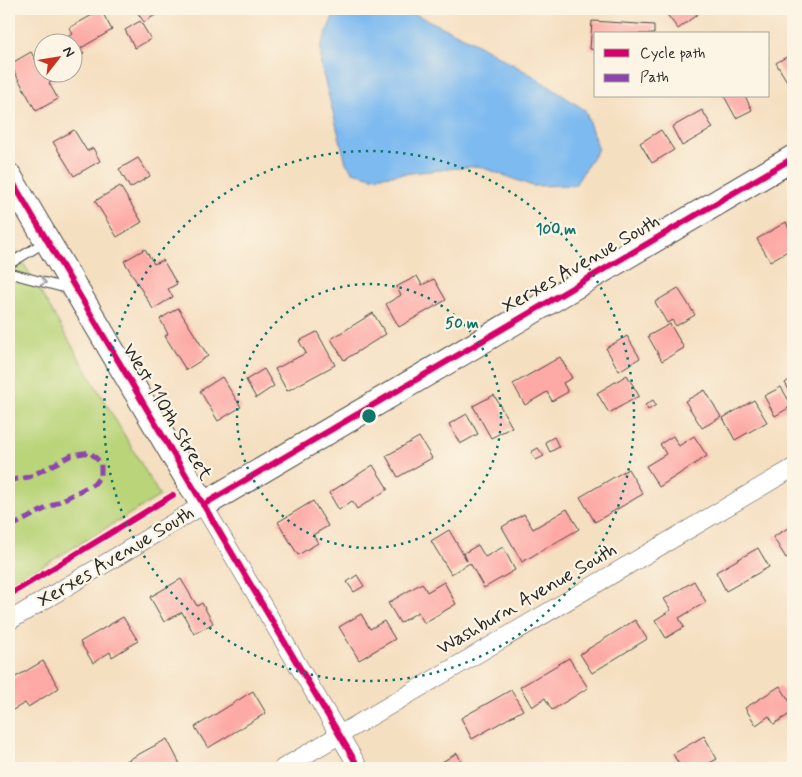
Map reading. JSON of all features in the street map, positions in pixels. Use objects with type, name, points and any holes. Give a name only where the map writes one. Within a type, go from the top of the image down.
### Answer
[{"type":"street","name":"Xerxes Avenue South","points":[[9,621],[203,504],[793,158]]},
{"type":"street","name":"West 110th Street","points":[[9,176],[359,768]]},
{"type":"street","name":"Washburn Avenue South","points":[[282,768],[793,468]]},
{"type":"lane","points":[[9,264],[47,241]]},
{"type":"lane","points":[[9,273],[77,290]]},
{"type":"green space","points":[[9,238],[160,496],[9,586]]},
{"type":"water","points":[[336,9],[404,9],[472,41],[533,76],[585,110],[598,149],[575,185],[533,186],[478,166],[372,177],[353,172],[346,163],[321,66],[321,46]]},
{"type":"building","points":[[135,9],[165,9],[144,22]]},
{"type":"building","points":[[663,9],[704,9],[678,29]]},
{"type":"building","points":[[101,10],[112,30],[82,47],[82,32],[72,32],[69,28]]},
{"type":"building","points":[[140,21],[151,39],[135,48],[125,30]]},
{"type":"building","points":[[592,21],[654,25],[654,32],[594,32],[594,50],[590,49]]},
{"type":"building","points":[[31,52],[32,82],[51,82],[49,83],[58,99],[36,111],[10,64]]},
{"type":"building","points":[[793,53],[793,80],[788,83],[776,63]]},
{"type":"building","points":[[725,98],[746,98],[752,110],[736,118]]},
{"type":"building","points":[[702,110],[713,128],[682,146],[672,127]]},
{"type":"building","points":[[74,130],[87,151],[93,148],[100,161],[74,176],[53,142]]},
{"type":"building","points":[[661,130],[674,150],[652,163],[640,143]]},
{"type":"building","points":[[138,158],[150,176],[130,188],[119,169]]},
{"type":"building","points":[[120,186],[142,222],[117,237],[95,201]]},
{"type":"building","points":[[786,222],[789,229],[793,227],[793,248],[770,261],[757,239]]},
{"type":"building","points":[[145,249],[154,264],[163,260],[177,284],[168,289],[173,297],[153,309],[124,261]]},
{"type":"building","points":[[417,276],[422,285],[434,279],[446,300],[399,327],[386,304],[401,295],[396,287]]},
{"type":"building","points":[[678,288],[695,315],[676,326],[672,320],[667,323],[655,302]]},
{"type":"building","points":[[178,308],[208,356],[186,370],[165,336],[168,334],[160,319]]},
{"type":"building","points":[[373,313],[386,334],[344,360],[331,339]]},
{"type":"building","points":[[670,324],[684,348],[662,361],[648,336]]},
{"type":"building","points":[[317,332],[335,365],[287,391],[275,369],[306,353],[299,341]]},
{"type":"building","points":[[627,336],[640,358],[619,371],[606,348]]},
{"type":"building","points":[[560,357],[572,378],[563,383],[568,392],[552,401],[547,392],[525,405],[513,384]]},
{"type":"building","points":[[264,369],[274,386],[256,398],[246,380]]},
{"type":"building","points":[[627,375],[639,396],[609,413],[597,393]]},
{"type":"building","points":[[222,377],[241,407],[218,421],[200,391]]},
{"type":"building","points":[[793,377],[793,396],[785,383]]},
{"type":"building","points":[[781,387],[792,406],[775,416],[764,396]]},
{"type":"building","points":[[705,390],[721,417],[702,428],[685,401]]},
{"type":"building","points":[[494,395],[512,427],[491,438],[473,406]]},
{"type":"building","points":[[653,400],[656,405],[648,410],[645,405]]},
{"type":"building","points":[[754,400],[767,422],[735,440],[723,418]]},
{"type":"building","points":[[467,414],[478,434],[460,444],[449,424]]},
{"type":"building","points":[[673,436],[679,446],[694,436],[707,456],[659,487],[646,466],[666,454],[660,444]]},
{"type":"building","points":[[419,437],[432,458],[398,477],[386,456]]},
{"type":"building","points":[[554,437],[559,447],[550,452],[545,442]]},
{"type":"building","points":[[538,448],[544,456],[536,460],[531,452]]},
{"type":"building","points":[[373,465],[388,489],[357,509],[352,501],[339,510],[329,493]]},
{"type":"building","points":[[628,469],[643,494],[595,522],[580,497]]},
{"type":"building","points":[[313,501],[328,526],[313,535],[318,543],[298,555],[278,522]]},
{"type":"building","points":[[567,509],[579,529],[522,562],[502,527],[524,514],[533,529]]},
{"type":"building","points":[[793,525],[793,553],[786,558],[773,537]]},
{"type":"building","points":[[449,530],[467,561],[464,553],[478,545],[485,557],[503,547],[515,570],[484,588],[470,563],[451,574],[431,541]]},
{"type":"building","points":[[758,548],[769,567],[726,591],[716,572]]},
{"type":"building","points":[[357,575],[364,586],[354,592],[347,582]]},
{"type":"building","points":[[181,579],[197,606],[202,603],[213,623],[194,634],[182,612],[164,622],[150,597]]},
{"type":"building","points":[[694,581],[706,602],[679,618],[684,627],[666,638],[655,620],[671,610],[664,599]]},
{"type":"building","points":[[444,582],[456,604],[424,623],[418,612],[400,623],[388,603],[422,583],[427,592]]},
{"type":"building","points":[[361,614],[370,629],[384,621],[395,639],[359,660],[339,627]]},
{"type":"building","points":[[123,617],[138,641],[112,657],[110,652],[93,663],[80,642]]},
{"type":"building","points":[[635,620],[647,639],[592,673],[580,654]]},
{"type":"building","points":[[569,658],[588,688],[552,710],[545,698],[532,707],[520,687]]},
{"type":"building","points":[[43,661],[59,688],[28,707],[25,703],[11,711],[9,707],[9,681]]},
{"type":"building","points":[[780,686],[793,707],[793,712],[774,724],[769,716],[756,725],[745,708]]},
{"type":"building","points":[[511,690],[523,710],[472,739],[461,718]]},
{"type":"building","points":[[253,691],[266,713],[208,748],[195,727]]},
{"type":"building","points":[[704,736],[717,759],[701,768],[681,768],[673,754]]},
{"type":"building","points":[[167,739],[180,764],[173,768],[121,768],[119,765]]},
{"type":"building","points":[[457,753],[462,763],[453,768],[439,768],[437,765]]},
{"type":"marked path","points":[[9,478],[11,480],[29,477],[72,455],[90,452],[101,463],[101,475],[95,483],[9,527]]},
{"type":"cycle path","points":[[203,505],[793,158]]},
{"type":"cycle path","points":[[9,176],[359,768]]},
{"type":"cycle path","points":[[9,595],[173,495]]}]
